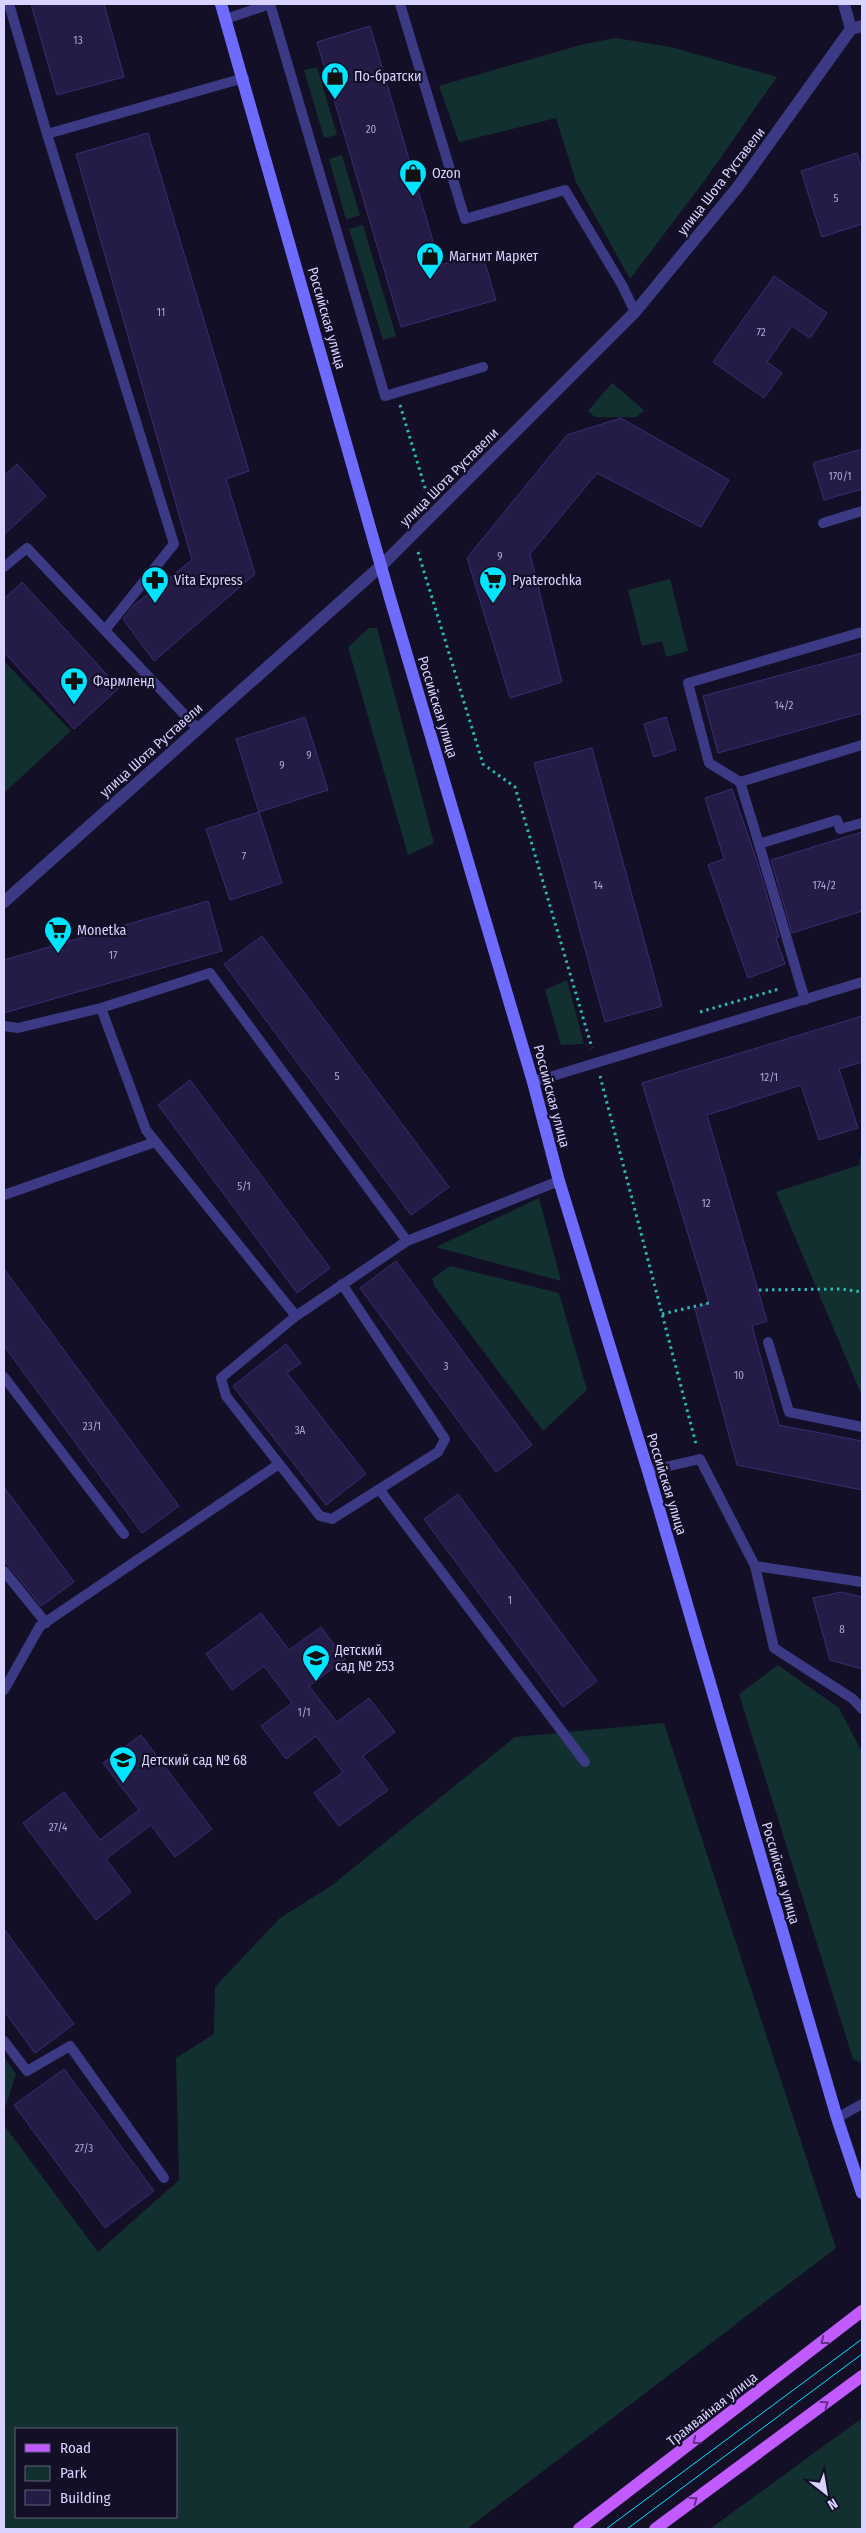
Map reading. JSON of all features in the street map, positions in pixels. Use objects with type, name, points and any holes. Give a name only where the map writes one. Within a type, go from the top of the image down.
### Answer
[{"type":"main road","name":"Российская улица","points":[[221,4],[244,78],[382,565],[533,1082],[559,1181],[648,1471],[837,2118],[862,2194]]},
{"type":"main road","name":"Трамвайная улица","points":[[579,2529],[862,2311]]},
{"type":"main road","points":[[655,2529],[862,2376]]},
{"type":"street","points":[[844,4],[857,28]]},
{"type":"street","name":"улица Шота Руставели","points":[[4,902],[382,565],[635,312],[737,188],[857,28]]},
{"type":"lane","points":[[9,4],[47,134],[174,544],[105,630]]},
{"type":"lane","points":[[226,19],[270,4],[385,396],[483,367]]},
{"type":"lane","points":[[400,4],[465,219],[565,190],[622,285],[635,312]]},
{"type":"lane","points":[[47,134],[244,78]]},
{"type":"lane","points":[[823,523],[862,511]]},
{"type":"lane","points":[[4,567],[27,548],[174,700],[198,729]]},
{"type":"lane","points":[[805,1000],[740,782],[709,763],[688,683],[862,632]]},
{"type":"lane","points":[[740,782],[862,744]]},
{"type":"lane","points":[[759,844],[836,820],[840,829],[862,823]]},
{"type":"lane","points":[[4,1026],[18,1028],[101,1008],[210,973],[407,1241]]},
{"type":"lane","points":[[533,1082],[862,982]]},
{"type":"lane","points":[[101,1008],[146,1130],[296,1316]]},
{"type":"lane","points":[[4,1195],[155,1142]]},
{"type":"lane","points":[[342,1284],[445,1439],[438,1452],[332,1519],[320,1516],[226,1396],[221,1378],[296,1316],[342,1284],[407,1241],[559,1181]]},
{"type":"lane","points":[[768,1342],[789,1412],[862,1427]]},
{"type":"lane","points":[[4,1376],[124,1534]]},
{"type":"lane","points":[[648,1471],[700,1460],[755,1566],[774,1648],[853,1699],[862,1709]]},
{"type":"lane","points":[[4,1690],[40,1626],[280,1464]]},
{"type":"lane","points":[[379,1489],[585,1762]]},
{"type":"lane","points":[[755,1566],[862,1582]]},
{"type":"lane","points":[[4,1571],[46,1623]]},
{"type":"lane","points":[[4,2041],[27,2071],[70,2046],[164,2178]]},
{"type":"lane","points":[[837,2118],[862,2104]]},
{"type":"path","points":[[396,393],[426,491]]},
{"type":"path","points":[[413,535],[483,764],[515,787],[597,1063],[700,1460]]},
{"type":"path","points":[[759,1290],[842,1289],[862,1292]]},
{"type":"path","points":[[662,1314],[709,1303]]},
{"type":"green space","points":[[615,38],[671,47],[777,77],[705,180],[630,279],[576,182],[556,118],[459,142],[439,86],[580,45]]},
{"type":"green space","points":[[317,67],[337,135],[324,138],[304,70]]},
{"type":"green space","points":[[342,155],[360,215],[346,220],[329,159]]},
{"type":"green space","points":[[363,225],[396,336],[383,340],[349,229]]},
{"type":"green space","points":[[612,383],[644,410],[637,417],[595,417],[588,411]]},
{"type":"green space","points":[[670,579],[688,651],[666,657],[662,641],[642,646],[628,590]]},
{"type":"green space","points":[[369,628],[377,628],[434,843],[408,855],[348,647]]},
{"type":"green space","points":[[4,661],[71,731],[4,793]]},
{"type":"green space","points":[[567,980],[584,1044],[561,1045],[545,990]]},
{"type":"green space","points":[[862,1146],[862,1396],[776,1192],[859,1165]]},
{"type":"green space","points":[[539,1198],[561,1281],[436,1247]]},
{"type":"green space","points":[[450,1266],[559,1293],[587,1390],[543,1431],[435,1287],[432,1279]]},
{"type":"green space","points":[[778,1665],[839,1708],[862,1752],[862,2064],[853,2059],[739,1694]]},
{"type":"green space","points":[[664,1723],[836,2248],[467,2529],[4,2529],[4,2125],[98,2252],[179,2180],[176,2058],[214,2034],[215,1987],[280,1918],[331,1886],[515,1737]]},
{"type":"green space","points":[[4,2057],[16,2074],[4,2111]]},
{"type":"green space","points":[[862,2418],[862,2529],[710,2529]]},
{"type":"building","points":[[31,4],[104,4],[124,77],[57,95]]},
{"type":"building","points":[[370,26],[440,265],[482,253],[496,300],[401,327],[317,42]]},
{"type":"building","points":[[148,133],[249,471],[226,479],[255,574],[154,661],[123,619],[134,605],[192,560],[76,154]]},
{"type":"building","points":[[857,153],[862,169],[862,224],[822,237],[801,171]]},
{"type":"building","points":[[774,276],[827,313],[810,338],[792,326],[767,362],[782,373],[764,398],[713,362]]},
{"type":"building","points":[[621,418],[729,480],[701,527],[597,473],[530,554],[562,682],[510,698],[467,558],[567,435]]},
{"type":"building","points":[[862,449],[862,489],[824,500],[813,463]]},
{"type":"building","points":[[17,464],[46,496],[4,535],[4,476]]},
{"type":"building","points":[[22,582],[119,688],[74,729],[4,652],[4,599]]},
{"type":"building","points":[[862,653],[862,713],[718,753],[703,696]]},
{"type":"building","points":[[305,717],[328,790],[259,812],[236,739]]},
{"type":"building","points":[[666,717],[676,750],[654,757],[644,724]]},
{"type":"building","points":[[592,748],[662,1006],[605,1022],[534,763]]},
{"type":"building","points":[[732,789],[758,864],[779,937],[776,938],[785,964],[748,978],[708,865],[724,859],[705,798]]},
{"type":"building","points":[[259,812],[282,883],[230,900],[206,829]]},
{"type":"building","points":[[862,832],[862,911],[792,933],[771,860]]},
{"type":"building","points":[[208,901],[222,951],[4,1013],[4,960]]},
{"type":"building","points":[[262,936],[449,1187],[411,1215],[224,964]]},
{"type":"building","points":[[862,1016],[862,1062],[839,1069],[858,1128],[819,1140],[801,1085],[707,1115],[767,1321],[752,1326],[779,1425],[862,1441],[862,1490],[737,1465],[695,1309],[709,1303],[642,1083]]},
{"type":"building","points":[[190,1080],[330,1268],[297,1293],[158,1105]]},
{"type":"building","points":[[396,1261],[532,1445],[496,1472],[360,1288]]},
{"type":"building","points":[[4,1269],[179,1506],[142,1533],[4,1346]]},
{"type":"building","points":[[286,1344],[301,1363],[287,1373],[366,1474],[326,1505],[233,1386]]},
{"type":"building","points":[[4,1487],[74,1582],[41,1606],[4,1560]]},
{"type":"building","points":[[458,1494],[597,1681],[563,1707],[424,1519]]},
{"type":"building","points":[[841,1592],[862,1597],[862,1669],[830,1660],[813,1598]]},
{"type":"building","points":[[261,1613],[289,1650],[321,1627],[345,1659],[309,1686],[337,1722],[369,1698],[395,1732],[363,1756],[388,1790],[339,1826],[314,1793],[343,1772],[316,1736],[286,1759],[261,1726],[292,1703],[264,1666],[232,1690],[206,1654]]},
{"type":"building","points":[[141,1735],[212,1829],[175,1857],[151,1825],[106,1859],[131,1892],[96,1920],[23,1823],[64,1792],[100,1840],[139,1810],[103,1763]]},
{"type":"building","points":[[4,1929],[74,2024],[35,2053],[4,2011]]},
{"type":"building","points":[[64,2069],[154,2191],[105,2228],[14,2105]]},
{"type":"tram line","points":[[606,2529],[862,2339]]},
{"type":"tram line","points":[[627,2529],[862,2354]]},
{"type":"place","name":"По-братски","points":[[335,100]]},
{"type":"place","name":"Ozon","points":[[413,197]]},
{"type":"place","name":"Магнит Маркет","points":[[430,280]]},
{"type":"place","name":"Vita Express","points":[[155,604]]},
{"type":"place","name":"Pyaterochka","points":[[493,604]]},
{"type":"place","name":"Фармленд","points":[[74,705]]},
{"type":"place","name":"Monetka","points":[[58,954]]},
{"type":"place","name":"Детский сад № 253","points":[[316,1682]]},
{"type":"place","name":"Детский сад № 68","points":[[123,1784]]}]
